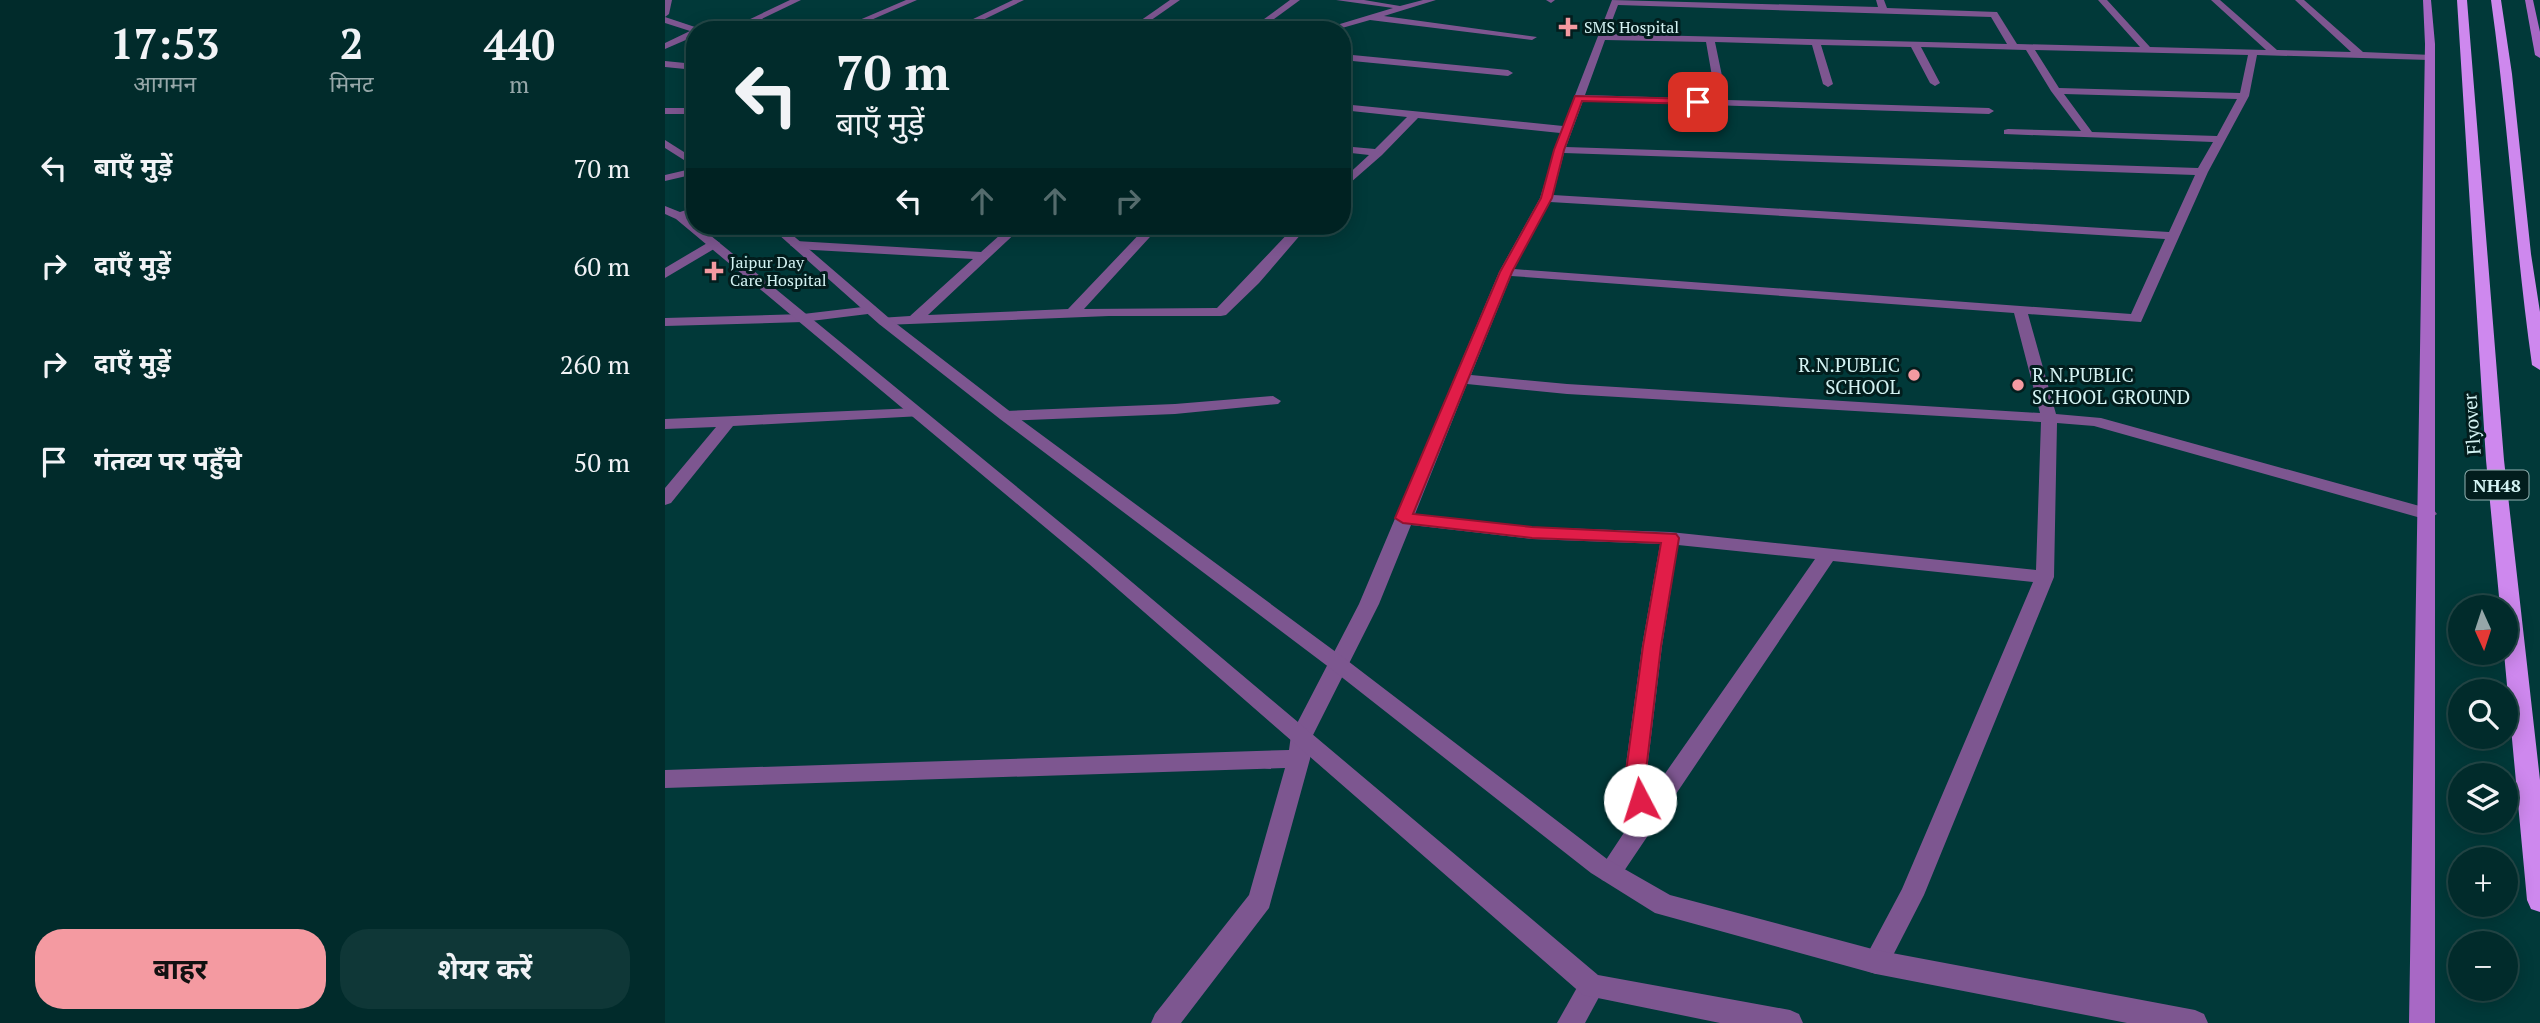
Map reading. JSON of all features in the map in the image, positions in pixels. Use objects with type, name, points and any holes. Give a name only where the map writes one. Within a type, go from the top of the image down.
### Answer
[{"type":"highway","name":"Flyover","points":[[2462,0],[2495,460],[2540,900]]},
{"type":"highway","points":[[2496,0],[2507,75],[2523,254],[2540,365]]},
{"type":"main road","points":[[2422,1023],[2428,514],[2427,0]]},
{"type":"main road","points":[[2529,0],[2539,51]]},
{"type":"street","points":[[665,11],[668,0]]},
{"type":"street","points":[[771,11],[772,0]]},
{"type":"street","points":[[750,21],[797,0]]},
{"type":"street","points":[[862,21],[913,0]]},
{"type":"street","points":[[974,21],[1020,0]]},
{"type":"street","points":[[1144,21],[1176,0]]},
{"type":"street","points":[[1266,21],[1296,0]]},
{"type":"street","points":[[1340,0],[1407,7]]},
{"type":"street","points":[[1351,22],[1432,0]]},
{"type":"street","points":[[1986,0],[2014,47]]},
{"type":"street","points":[[2102,0],[2147,49]]},
{"type":"street","points":[[2215,0],[2274,52]]},
{"type":"street","points":[[2299,0],[2359,54]]},
{"type":"street","points":[[1164,1023],[1260,900],[1299,759],[1302,735],[1369,604],[1506,272],[1546,198],[1559,150],[1616,1],[1881,5],[1994,14]]},
{"type":"street","points":[[1369,17],[1532,37]]},
{"type":"street","points":[[665,20],[686,28]]},
{"type":"street","points":[[665,46],[686,36]]},
{"type":"street","points":[[1602,37],[2429,57]]},
{"type":"street","points":[[1710,41],[1722,102]]},
{"type":"street","points":[[1816,43],[1828,84]]},
{"type":"street","points":[[1915,45],[1935,83]]},
{"type":"street","points":[[2029,47],[2056,91],[2089,135]]},
{"type":"street","points":[[1506,272],[2136,319],[2202,172],[2244,96],[2253,52]]},
{"type":"street","points":[[1351,59],[1508,73]]},
{"type":"street","points":[[665,64],[686,66]]},
{"type":"street","points":[[2056,91],[2244,96]]},
{"type":"street","points":[[1579,98],[1989,111]]},
{"type":"street","points":[[1351,108],[1413,117],[1566,131]]},
{"type":"street","points":[[665,111],[686,111]]},
{"type":"street","points":[[1351,178],[1413,117]]},
{"type":"street","points":[[2008,132],[2220,139]]},
{"type":"street","points":[[665,143],[686,158]]},
{"type":"street","points":[[1351,150],[1378,153]]},
{"type":"street","points":[[1559,150],[2202,172]]},
{"type":"street","points":[[665,178],[686,173]]},
{"type":"street","points":[[1546,198],[2173,236]]},
{"type":"street","points":[[705,235],[1302,735],[1592,986],[1790,1023]]},
{"type":"street","points":[[785,235],[878,316],[1006,416],[1337,663],[1610,872],[1664,905],[1876,962],[2195,1023]]},
{"type":"street","points":[[915,319],[1007,235]]},
{"type":"street","points":[[1072,313],[1146,235]]},
{"type":"street","points":[[665,322],[878,316],[915,319],[1072,313],[1221,312],[1294,235]]},
{"type":"street","points":[[665,274],[714,243]]},
{"type":"street","points":[[796,245],[983,256]]},
{"type":"street","points":[[1876,962],[1912,895],[2045,577],[2049,418],[2020,309]]},
{"type":"street","points":[[1460,379],[1579,389],[2095,421],[2428,514]]},
{"type":"street","points":[[1006,416],[1205,408],[1273,401]]},
{"type":"street","points":[[665,424],[916,413]]},
{"type":"street","points":[[665,499],[729,421]]},
{"type":"street","points":[[1403,518],[1532,533],[1670,538],[2045,577]]},
{"type":"street","points":[[1645,820],[1635,779],[1652,646],[1670,538]]},
{"type":"street","points":[[1610,872],[1828,554]]},
{"type":"street","points":[[665,779],[1299,759]]},
{"type":"street","points":[[1570,1023],[1592,986]]},
{"type":"place","name":"SMS Hospital","points":[[1568,27]]},
{"type":"place","name":"Jaipur Day Care Hospital","points":[[714,271]]},
{"type":"place","name":"R.N.PUBLIC SCHOOL","points":[[1914,375]]},
{"type":"place","name":"R.N.PUBLIC SCHOOL GROUND","points":[[2018,385]]},
{"type":"route","points":[[1640,800],[1635,779],[1652,646],[1670,538],[1532,533],[1403,518],[1506,272],[1546,198],[1559,150],[1579,98],[1698,102]]}]
